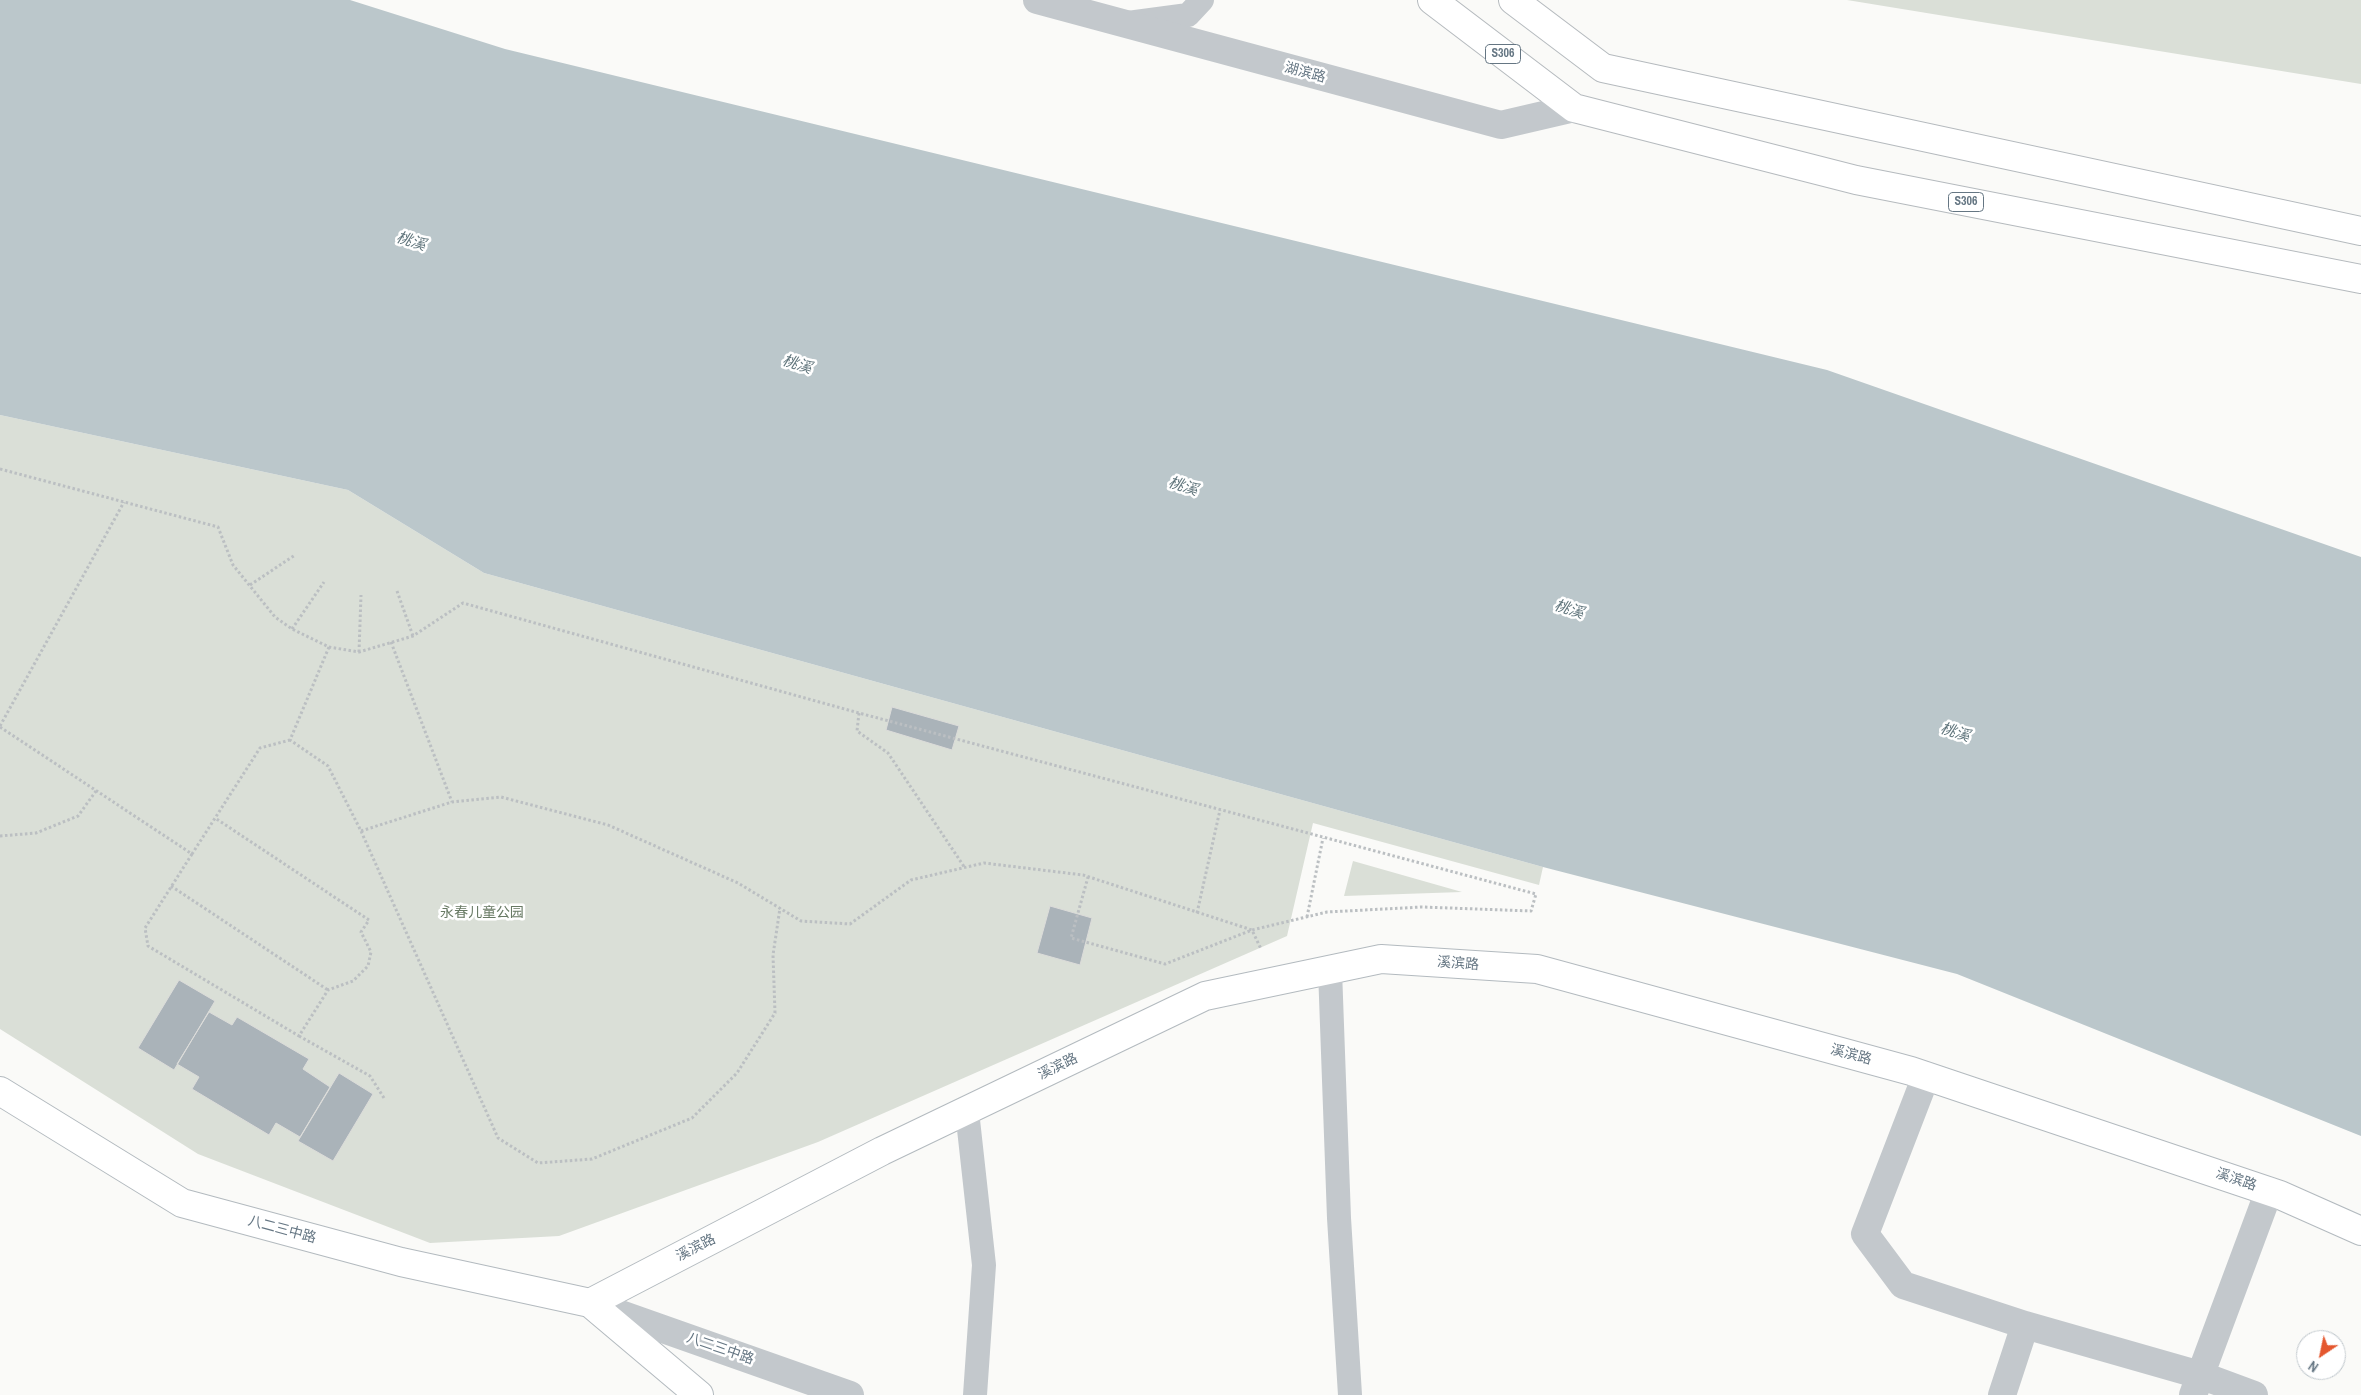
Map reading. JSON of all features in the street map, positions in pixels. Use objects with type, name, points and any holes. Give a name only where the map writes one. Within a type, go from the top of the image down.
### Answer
[{"type":"main road","name":"S306","points":[[1432,0],[1574,108],[1856,180],[2361,279]]},
{"type":"main road","points":[[1513,0],[1603,68],[2361,231]]},
{"type":"main road","name":"溪滨路","points":[[590,1303],[882,1151],[1205,996],[1381,959],[1537,969],[1926,1076],[2269,1191],[2361,1231]]},
{"type":"main road","name":"八二三中路","points":[[0,1091],[182,1203],[401,1262],[590,1303],[699,1395]]},
{"type":"street","name":"湖滨路","points":[[1037,0],[1501,126],[1574,108]]},
{"type":"street","points":[[1926,1076],[1865,1234],[1903,1285],[2197,1385],[2254,1395]]},
{"type":"street","points":[[2197,1385],[2269,1191]]},
{"type":"street","name":"八二三中路","points":[[590,1303],[850,1395]]},
{"type":"street","points":[[2002,1395],[2025,1325]]},
{"type":"lane","points":[[1123,24],[1188,15],[1202,0]]},
{"type":"lane","points":[[1330,970],[1339,1218],[1350,1395]]},
{"type":"lane","points":[[967,1111],[984,1265],[975,1395]]},
{"type":"path","points":[[0,469],[218,527],[233,565],[275,617],[292,629],[329,647],[359,652],[413,636],[463,603],[859,713],[1536,894],[1531,911],[1422,907],[1327,912],[1252,930],[1165,964],[1071,938],[1088,877]]},
{"type":"path","points":[[124,502],[0,726],[192,854]]},
{"type":"path","points":[[250,585],[295,555]]},
{"type":"path","points":[[292,629],[324,582]]},
{"type":"path","points":[[397,590],[413,636]]},
{"type":"path","points":[[359,652],[361,595]]},
{"type":"path","points":[[391,642],[452,802]]},
{"type":"path","points":[[290,740],[329,647]]},
{"type":"path","points":[[859,713],[857,731],[888,753],[965,868]]},
{"type":"path","points":[[384,1098],[370,1076],[298,1036],[148,946],[145,928],[260,748],[290,740],[328,766],[361,831],[498,1138],[538,1163],[592,1158],[692,1118],[738,1074],[774,1013],[773,955],[780,908]]},
{"type":"path","points":[[0,836],[36,832],[78,816],[96,791]]},
{"type":"path","points":[[361,831],[452,802],[501,797],[608,825],[738,883],[801,921],[850,924],[911,880],[984,863],[1088,877],[1252,930],[1276,981]]},
{"type":"path","points":[[1196,913],[1220,810]]},
{"type":"path","points":[[215,818],[369,920],[361,932],[371,952],[368,966],[353,981],[328,990],[298,1036]]},
{"type":"path","points":[[1307,917],[1323,838]]},
{"type":"path","points":[[171,886],[328,990]]},
{"type":"green space","points":[[1847,0],[2361,0],[2361,84]]},
{"type":"green space","name":"永春儿童公园","points":[[0,415],[348,490],[484,573],[1543,867],[1539,885],[1313,823],[1287,936],[818,1142],[559,1236],[430,1243],[198,1154],[0,1029]]},
{"type":"green space","points":[[1353,861],[1462,892],[1344,896]]},
{"type":"water","name":"桃溪","points":[[0,0],[350,0],[505,49],[1827,370],[2361,557],[2361,1136],[1957,974],[1543,867],[484,573],[348,490],[0,415]]},
{"type":"building","points":[[892,707],[959,726],[952,750],[886,730]]},
{"type":"building","points":[[1050,906],[1092,918],[1080,965],[1037,953]]},
{"type":"building","points":[[179,980],[215,1001],[174,1070],[138,1048]]},
{"type":"building","points":[[209,1012],[232,1025],[237,1017],[309,1059],[303,1069],[330,1087],[300,1137],[276,1123],[269,1135],[192,1089],[199,1077],[177,1064]]},
{"type":"building","points":[[339,1073],[373,1094],[333,1161],[298,1141]]}]
